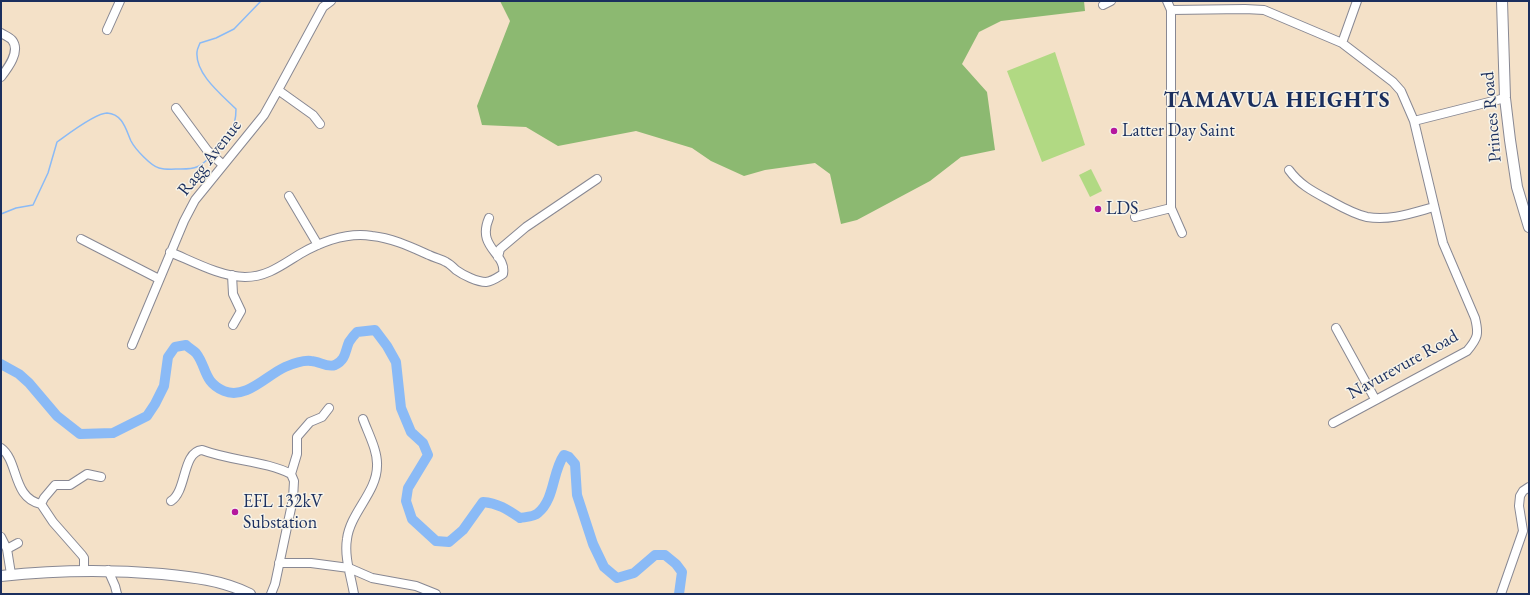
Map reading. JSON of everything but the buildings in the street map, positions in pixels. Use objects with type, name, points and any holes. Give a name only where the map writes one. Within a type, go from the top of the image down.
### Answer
[{"type":"main road","name":"Princes Road","points":[[1502,1],[1505,98],[1517,187],[1529,227]]},
{"type":"main road","points":[[6,575],[108,570],[206,579],[228,585],[250,594]]},
{"type":"street","points":[[107,30],[120,1]]},
{"type":"street","name":"Ragg Avenue","points":[[132,345],[170,252],[195,200],[252,130],[278,90],[323,7],[331,1]]},
{"type":"street","points":[[1167,1],[1171,10],[1171,208],[1182,233]]},
{"type":"street","points":[[1342,43],[1357,1]]},
{"type":"street","name":"Navurevure Road","points":[[1171,10],[1264,10],[1342,43],[1393,82],[1401,91],[1414,121],[1443,244],[1475,318],[1478,331],[1476,339],[1467,351],[1375,399],[1333,423]]},
{"type":"street","points":[[1,32],[12,40],[14,47],[13,57],[1,76]]},
{"type":"street","points":[[1,41],[12,40]]},
{"type":"street","points":[[278,90],[313,115],[320,124]]},
{"type":"street","points":[[1414,121],[1505,98]]},
{"type":"street","points":[[176,108],[207,150],[222,165]]},
{"type":"street","points":[[1289,170],[1297,180],[1320,196],[1366,217],[1387,218],[1404,216],[1434,207]]},
{"type":"street","points":[[498,257],[500,249],[526,228],[597,179]]},
{"type":"street","points":[[289,196],[318,245]]},
{"type":"street","points":[[1135,217],[1171,208]]},
{"type":"street","points":[[170,252],[232,275],[244,277],[265,274],[275,270],[327,241],[346,237],[371,235],[399,242],[420,250],[447,262],[457,271],[474,279],[486,282],[496,279],[503,274],[504,270],[486,237],[485,232],[489,218]]},
{"type":"street","points":[[81,239],[159,279]]},
{"type":"street","points":[[232,275],[233,294],[240,312],[233,326]]},
{"type":"street","points":[[1336,328],[1375,399]]},
{"type":"street","points":[[271,594],[293,499],[294,481],[291,474],[297,454],[297,437],[310,422],[322,417],[329,408]]},
{"type":"street","points":[[354,594],[346,553],[346,540],[349,529],[374,480],[378,465],[363,419]]},
{"type":"street","points":[[1,448],[8,454],[19,485],[30,499],[41,504],[53,522],[82,555],[84,558],[84,570]]},
{"type":"street","points":[[171,501],[178,494],[189,463],[199,450],[276,467],[291,474]]},
{"type":"street","points":[[41,504],[55,485],[70,485],[87,474],[101,477]]},
{"type":"street","points":[[1501,594],[1526,534],[1519,506],[1520,496],[1523,491],[1529,487]]},
{"type":"street","points":[[1,537],[5,551],[6,575]]},
{"type":"street","points":[[5,551],[18,543]]},
{"type":"street","points":[[279,563],[311,563],[349,568],[372,578],[416,586],[436,594]]},
{"type":"street","points":[[108,570],[117,594]]},
{"type":"green space","points":[[500,1],[1084,1],[1085,11],[1001,21],[979,32],[962,64],[987,92],[995,150],[961,157],[930,181],[857,220],[841,224],[830,174],[815,163],[765,170],[744,176],[711,161],[692,148],[636,131],[558,146],[526,127],[482,125],[477,106],[510,21]]},
{"type":"green space","points":[[1055,52],[1085,145],[1042,162],[1007,71]]},
{"type":"green space","points":[[1091,169],[1102,191],[1090,197],[1079,175]]},
{"type":"waterway","points":[[214,153],[233,128],[236,109],[210,84],[200,68],[197,50],[200,43],[216,38],[234,29],[261,1]]},
{"type":"waterway","points":[[1,214],[16,208],[33,205],[48,173],[57,142],[81,125],[102,114],[107,113],[117,116],[123,123],[131,141],[136,148],[156,167],[164,169],[194,168],[210,157]]},
{"type":"waterway","points":[[1,364],[19,374],[29,383],[57,416],[80,434],[113,433],[147,416],[164,386],[168,357],[175,347],[186,345],[194,351],[200,358],[206,374],[212,383],[224,391],[232,393],[248,389],[285,367],[298,362],[311,361],[329,366],[335,365],[341,361],[345,355],[349,342],[357,332],[375,330],[387,346],[396,362],[401,408],[411,432],[423,443],[428,455],[408,488],[406,501],[412,519],[436,541],[449,542],[463,530],[483,502],[498,505],[520,518],[536,514],[544,507],[548,500],[557,469],[564,455],[569,457],[575,464],[577,495],[593,544],[604,567],[617,578],[634,573],[655,555],[665,555],[676,564],[682,572],[679,594]]},
{"type":"place","name":"Latter Day Saint","points":[[1114,131]]},
{"type":"place","name":"LDS","points":[[1098,209]]},
{"type":"place","name":"EFL 132kV Substation","points":[[235,512]]},
{"type":"district","name":"TAMAVUA HEIGHTS","points":[[1277,101]]}]
